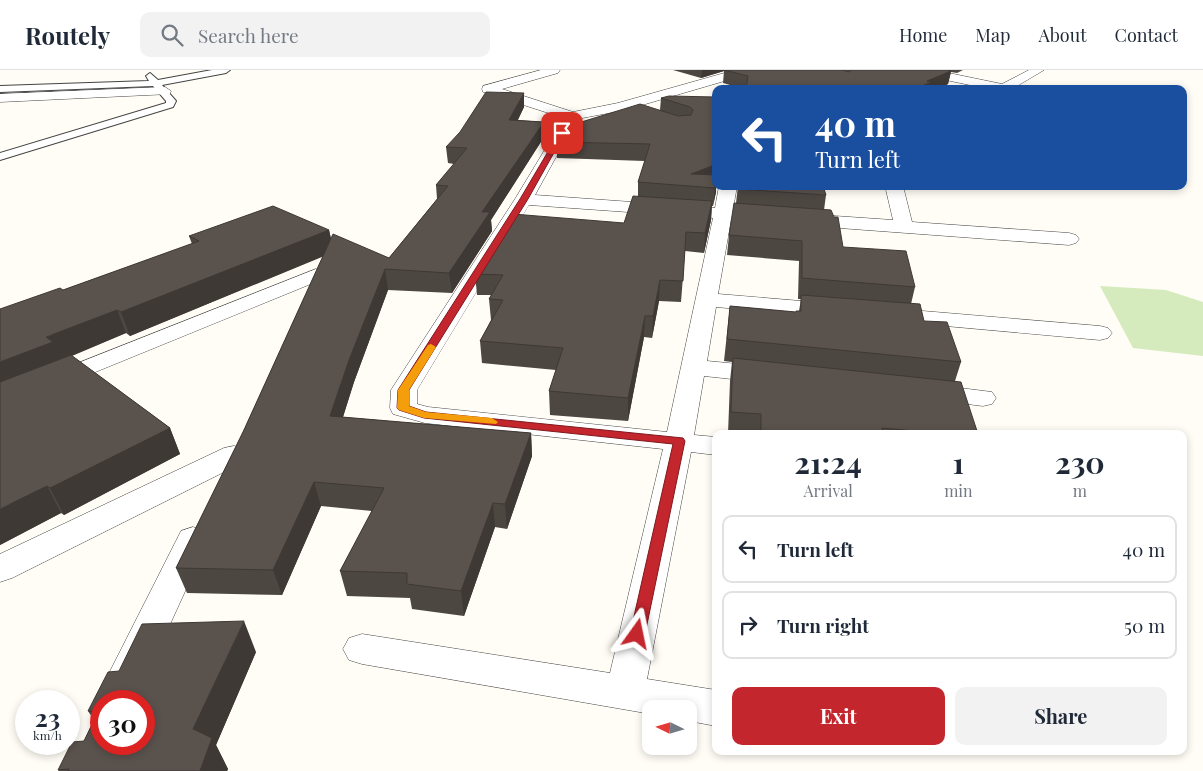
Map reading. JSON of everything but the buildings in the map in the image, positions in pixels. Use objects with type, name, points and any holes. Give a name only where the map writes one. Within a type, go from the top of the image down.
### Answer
[{"type":"street","points":[[554,70],[488,89],[572,116],[620,107],[748,70]]},
{"type":"street","points":[[1009,85],[1038,70]]},
{"type":"street","points":[[921,71],[989,85]]},
{"type":"street","points":[[0,98],[161,87]]},
{"type":"street","points":[[620,107],[647,115]]},
{"type":"street","points":[[572,116],[524,199],[404,390],[403,408],[424,415],[712,445]]},
{"type":"street","points":[[895,190],[904,226]]},
{"type":"street","points":[[524,199],[726,200],[904,226],[1069,239]]},
{"type":"street","points":[[625,693],[679,441],[726,200]]},
{"type":"street","points":[[0,403],[316,275],[300,311]]},
{"type":"street","points":[[706,300],[1100,333]]},
{"type":"street","points":[[693,367],[790,377]]},
{"type":"street","points":[[906,390],[983,398]]},
{"type":"street","points":[[0,569],[240,441],[120,690]]},
{"type":"street","points":[[362,649],[712,707]]},
{"type":"lane","points":[[0,157],[170,105],[171,100],[161,87],[143,70]]},
{"type":"lane","points":[[0,89],[161,87],[226,70]]},
{"type":"green space","points":[[1100,286],[1166,290],[1203,302],[1203,356],[1133,348]]},
{"type":"slow traffic","points":[[431,347],[404,390],[403,408],[424,415],[492,422]]},
{"type":"route","points":[[562,133],[524,199],[404,390],[403,408],[424,415],[679,441],[637,634]]}]
